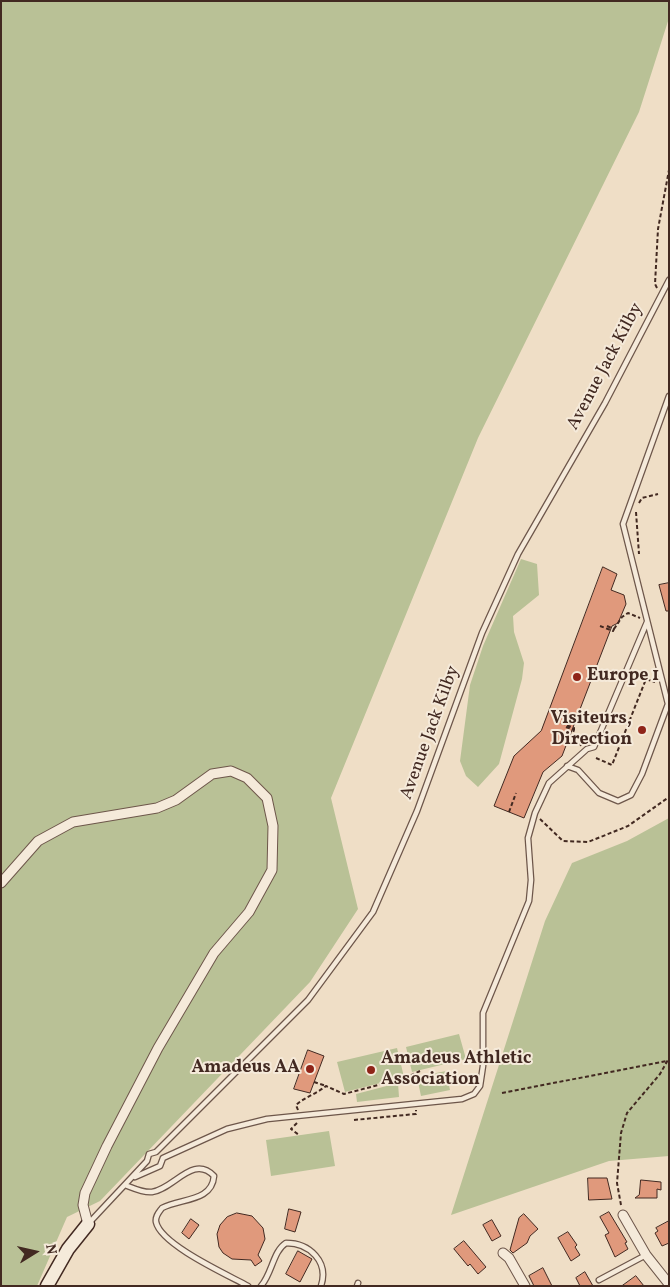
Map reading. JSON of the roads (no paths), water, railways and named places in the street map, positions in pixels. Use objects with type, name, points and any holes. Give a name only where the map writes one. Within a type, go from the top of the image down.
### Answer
[{"type":"street","points":[[1,883],[38,841],[73,822],[156,808],[176,800],[212,774],[231,771],[247,778],[267,798],[274,826],[272,870],[249,912],[214,953],[158,1048],[85,1193],[83,1205],[88,1224],[68,1249],[47,1286]]},
{"type":"street","points":[[623,1215],[646,1255],[669,1284]]},
{"type":"street","points":[[503,1253],[509,1258],[525,1286]]},
{"type":"lane","name":"Avenue Jack Kilby","points":[[88,1224],[147,1161],[149,1154],[156,1152],[308,1000],[373,912],[417,811],[482,633],[518,554],[605,403],[669,280]]},
{"type":"lane","points":[[567,766],[578,770],[599,793],[618,801],[631,795],[642,774],[668,704],[660,664],[644,622],[623,524],[669,396]]},
{"type":"lane","points":[[156,1152],[163,1158],[227,1129],[267,1119],[462,1099],[474,1094],[480,1086],[483,1066],[483,1013],[530,901],[531,880],[528,838],[535,813],[549,783],[587,749],[594,747],[644,622]]},
{"type":"lane","name":"Avenue Jack Kilby","points":[[132,1178],[160,1166],[163,1158]]},
{"type":"lane","points":[[147,1161],[153,1168]]},
{"type":"lane","points":[[125,1185],[145,1192],[153,1192],[162,1189],[190,1170],[200,1168],[208,1170],[214,1176],[214,1186],[207,1194],[162,1208],[157,1214],[156,1221],[161,1233],[187,1253],[248,1286]]},
{"type":"lane","points":[[261,1286],[266,1280],[281,1246],[286,1242],[302,1245],[313,1251],[323,1272],[321,1286]]},
{"type":"lane","points":[[599,1280],[646,1255]]},
{"type":"place","name":"Europe 1","points":[[577,677]]},
{"type":"place","name":"Visiteurs, Direction","points":[[642,730]]},
{"type":"place","name":"Amadeus AA","points":[[310,1069]]},
{"type":"place","name":"Amadeus Athletic Association","points":[[371,1070]]}]
